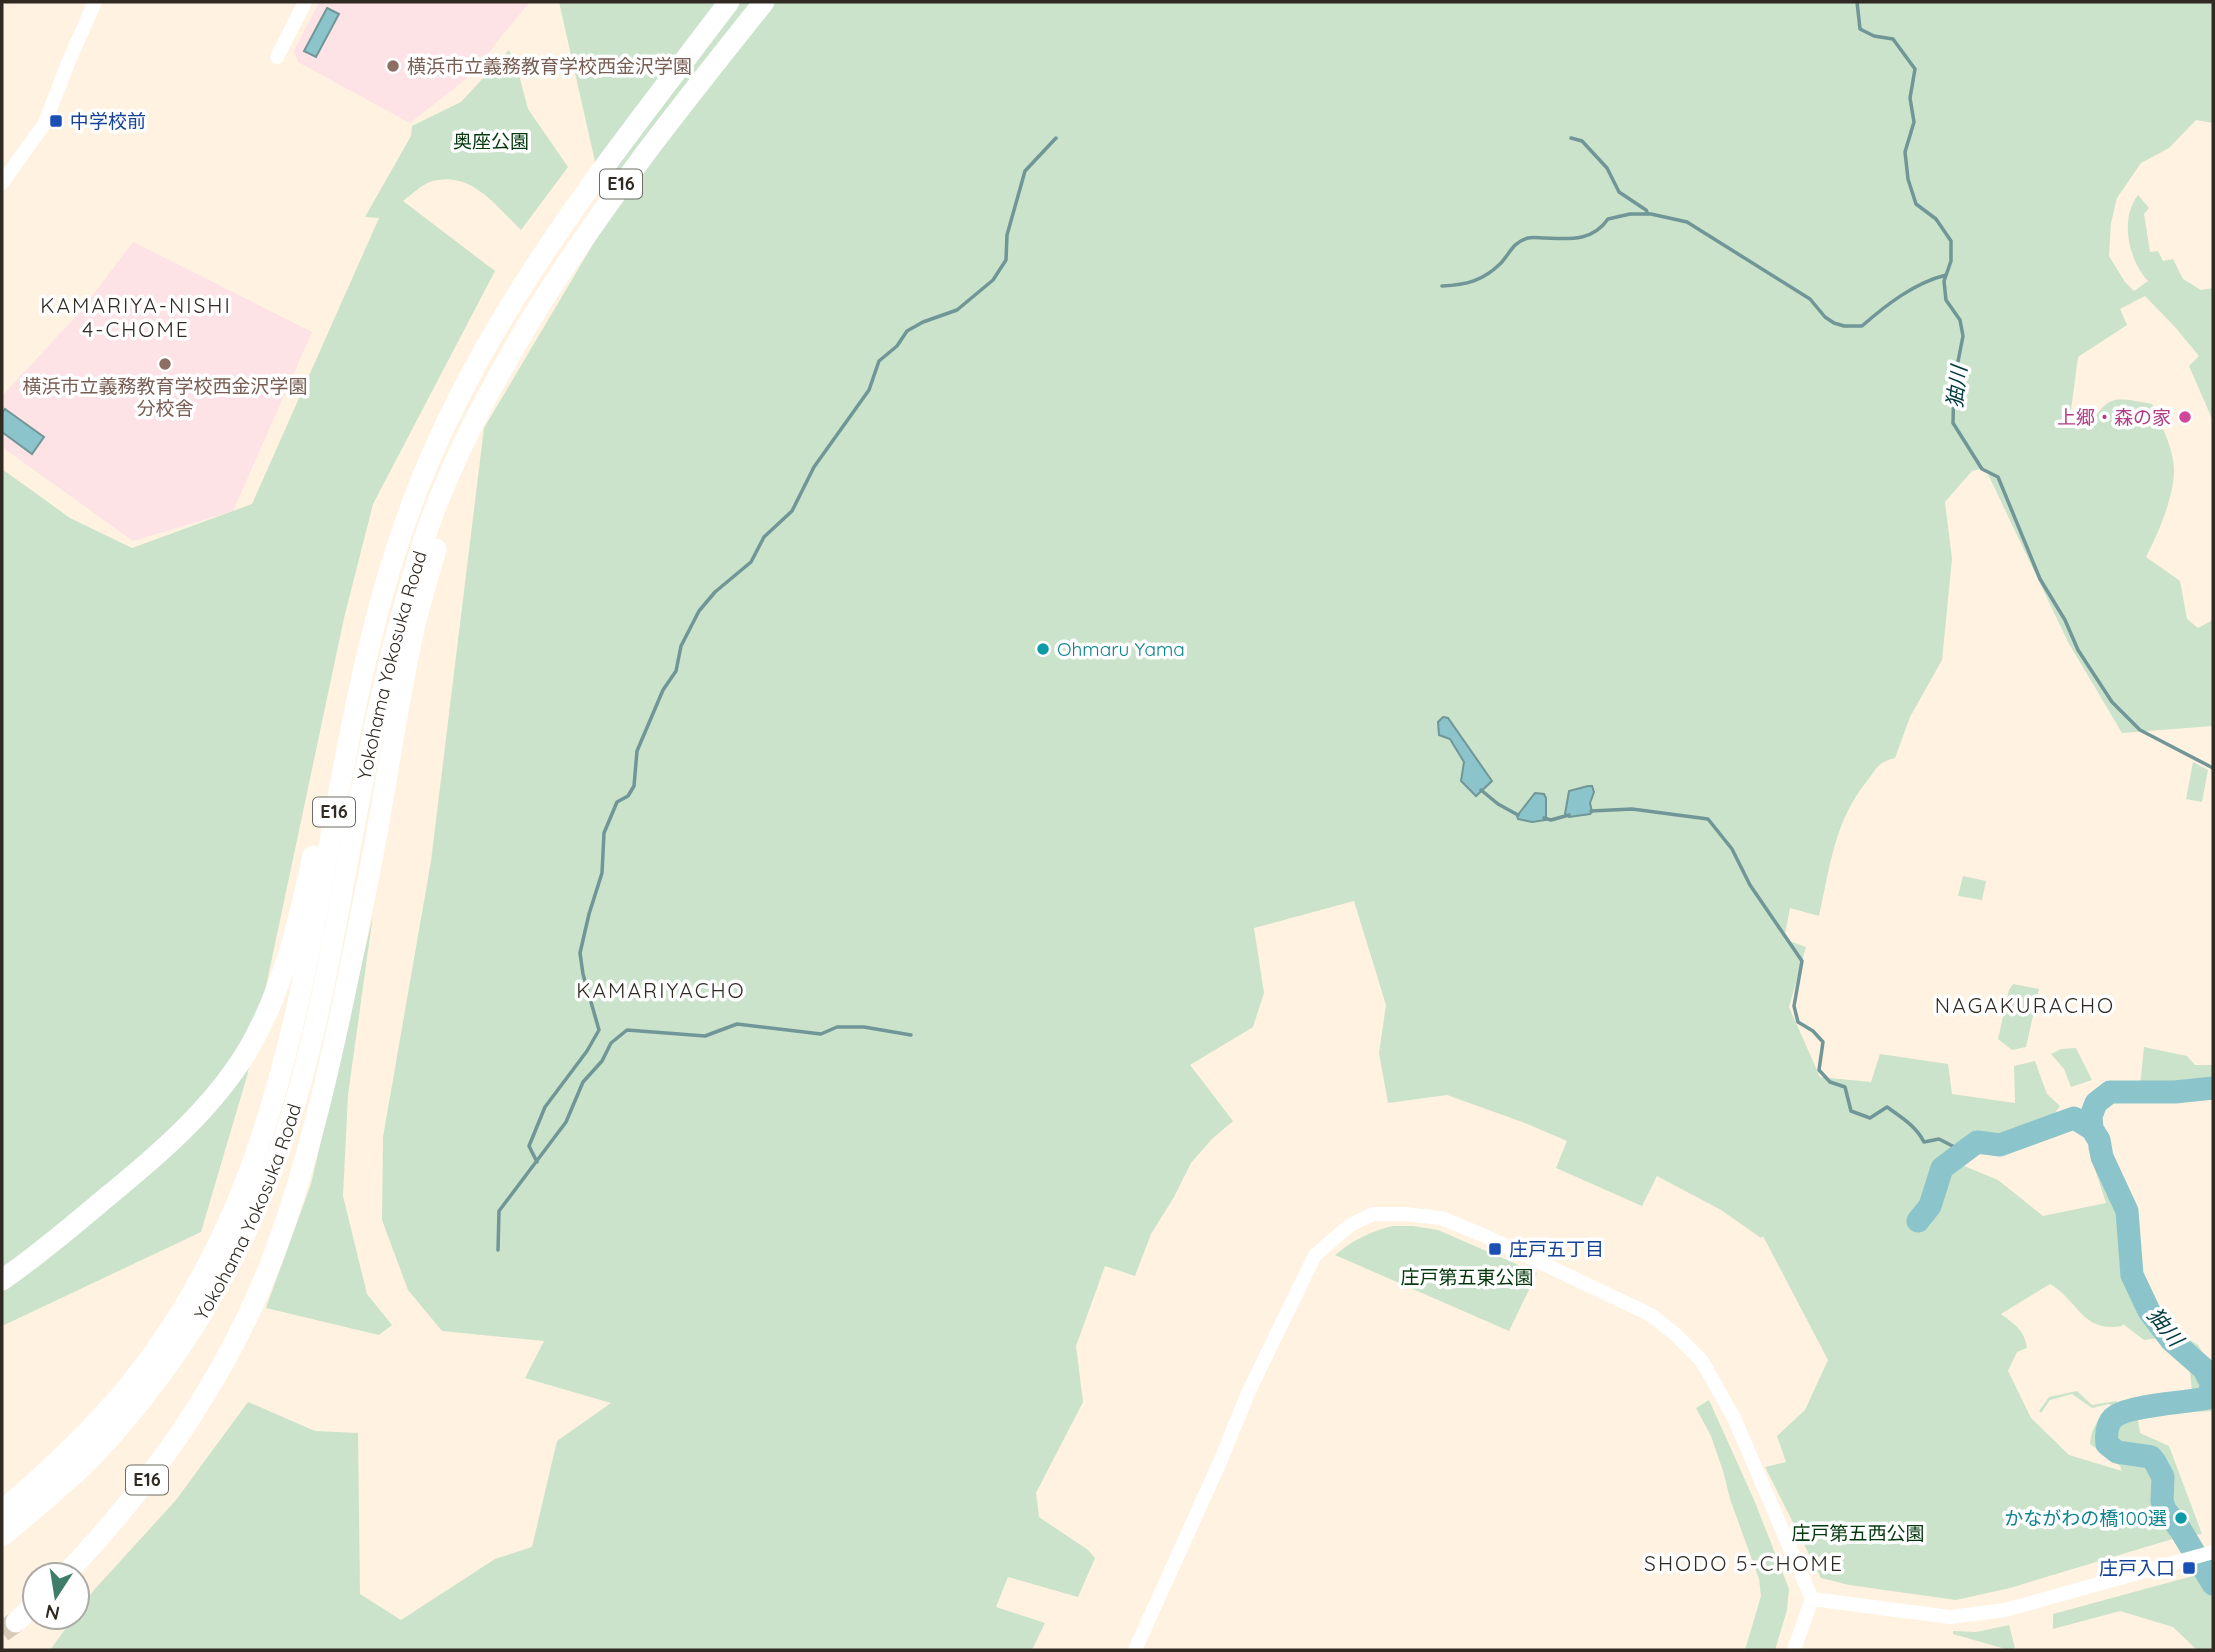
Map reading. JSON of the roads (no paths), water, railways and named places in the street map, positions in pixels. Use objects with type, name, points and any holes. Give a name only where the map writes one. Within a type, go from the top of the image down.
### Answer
[{"type":"highway","name":"Yokohama Yokosuka Road","points":[[215,1269],[266,1124],[283,1062],[316,918],[356,697],[380,601],[413,501],[445,425],[477,362],[556,234],[729,2]]},
{"type":"highway","name":"Yokohama Yokosuka Road","points":[[2,1536],[92,1457],[132,1412],[165,1352],[183,1308],[250,1222],[286,1130],[320,1001],[389,662],[430,523],[452,468],[499,373],[561,270],[598,215],[764,2]]},
{"type":"highway","name":"E16","points":[[78,1561],[154,1471],[197,1408],[217,1375],[260,1289],[286,1219],[336,1040],[415,623],[481,407]]},
{"type":"highway","name":"E16","points":[[4,1279],[49,1245],[174,1139],[226,1081],[248,1049],[269,1008],[292,945],[364,623],[413,501]]},
{"type":"highway","name":"Yokohama Yokosuka Road","points":[[2,1511],[75,1446],[165,1352]]},
{"type":"highway","points":[[16,1622],[21,1617]]},
{"type":"street","points":[[2,183],[45,123],[94,2]]},
{"type":"street","points":[[277,57],[306,2]]},
{"type":"street","points":[[1135,1650],[1220,1462],[1248,1393],[1315,1255],[1350,1225],[1373,1214],[1405,1214],[1441,1219],[1483,1236],[1651,1315],[1702,1361],[1734,1418],[1812,1599],[1794,1650]]},
{"type":"street","points":[[1812,1599],[1950,1617],[2005,1610],[2213,1552]]},
{"type":"water","points":[[327,8],[339,14],[316,57],[304,51]]},
{"type":"water","points":[[5,409],[44,437],[32,454],[2,432],[2,413]]},
{"type":"water","points":[[1443,717],[1448,718],[1492,781],[1476,796],[1461,781],[1464,762],[1450,739],[1439,735],[1438,722]]},
{"type":"water","points":[[1592,786],[1594,792],[1590,803],[1592,812],[1569,817],[1565,814],[1569,791]]},
{"type":"water","points":[[1535,793],[1544,794],[1546,798],[1546,820],[1532,822],[1518,819],[1517,816]]},
{"type":"waterway","name":"㹨川","points":[[1857,2],[1860,29],[1874,36],[1893,39],[1915,69],[1910,98],[1914,122],[1905,152],[1908,179],[1916,204],[1936,219],[1951,241],[1951,261],[1944,281],[1946,300],[1960,320],[1963,336],[1954,382],[1953,423],[1982,469],[1998,477],[2040,579],[2065,620],[2078,650],[2112,702],[2140,730],[2213,768]]},
{"type":"waterway","points":[[537,1162],[529,1146],[545,1107],[587,1051],[599,1030],[583,974],[580,953],[602,873],[604,833],[617,802],[628,796],[634,786],[637,751],[663,690],[676,671],[681,646],[699,611],[715,592],[751,562],[764,537],[792,511],[814,467],[869,390],[879,361],[897,346],[907,331],[923,322],[957,310],[993,280],[1006,260],[1007,235],[1025,171],[1056,138]]},
{"type":"waterway","points":[[1571,138],[1582,141],[1607,168],[1619,192],[1648,214]]},
{"type":"waterway","points":[[1442,286],[1459,285],[1481,278],[1501,263],[1515,245],[1528,238],[1580,238],[1595,232],[1608,219],[1630,214],[1651,214],[1687,222],[1810,299],[1825,317],[1844,326],[1862,326],[1912,289],[1946,275]]},
{"type":"waterway","points":[[1481,790],[1518,815]]},
{"type":"waterway","points":[[1591,811],[1632,809],[1708,819],[1732,849],[1750,885],[1802,961],[1794,1006],[1798,1022],[1813,1031],[1823,1042],[1819,1070],[1830,1082],[1845,1087],[1851,1111],[1870,1118],[1887,1107],[1903,1118],[1924,1142],[1939,1139],[1964,1152]]},
{"type":"waterway","points":[[1544,818],[1551,820],[1569,815]]},
{"type":"waterway","points":[[498,1250],[499,1211],[566,1122],[583,1082],[602,1061],[611,1043],[627,1030],[705,1036],[737,1024],[821,1034],[837,1027],[864,1027],[911,1035]]},
{"type":"waterway","name":"㹨川","points":[[2213,1088],[2175,1092],[2110,1092],[2096,1103],[2091,1116],[2092,1129],[2099,1140],[2102,1157],[2127,1211],[2132,1275],[2149,1311],[2171,1340],[2204,1369],[2212,1385],[2207,1398],[2143,1407],[2120,1414],[2109,1424],[2107,1444],[2117,1452],[2151,1457],[2155,1462],[2163,1477],[2162,1501],[2165,1510],[2180,1529],[2213,1584]]},
{"type":"waterway","points":[[1918,1221],[1930,1206],[1942,1168],[1977,1142],[2000,1145],[2074,1118],[2092,1129]]},
{"type":"tunnel","points":[[2,1632],[16,1622]]},
{"type":"place","name":"横浜市立義務教育学校西金沢学園","points":[[393,66]]},
{"type":"place","name":"中学校前","points":[[56,121]]},
{"type":"place","name":"横浜市立義務教育学校西金沢学園 分校舎","points":[[165,364]]},
{"type":"place","name":"上郷・森の家","points":[[2185,417]]},
{"type":"place","name":"Ohmaru Yama","points":[[1043,649]]},
{"type":"place","name":"庄戸五丁目","points":[[1495,1249]]},
{"type":"place","name":"かながわの橋100選","points":[[2181,1518]]},
{"type":"place","name":"庄戸入口","points":[[2189,1568]]},
{"type":"district","name":"KAMARIYA-NISHI 4-CHOME","points":[[136,318]]},
{"type":"district","name":"KAMARIYACHO","points":[[661,991]]},
{"type":"district","name":"NAGAKURACHO","points":[[2025,1006]]},
{"type":"district","name":"SHODO 5-CHOME","points":[[1744,1564]]},
{"type":"park label","name":"奥座公園","points":[[491,141]]},
{"type":"park label","name":"庄戸第五東公園","points":[[1467,1277]]},
{"type":"park label","name":"庄戸第五西公園","points":[[1858,1533]]}]
